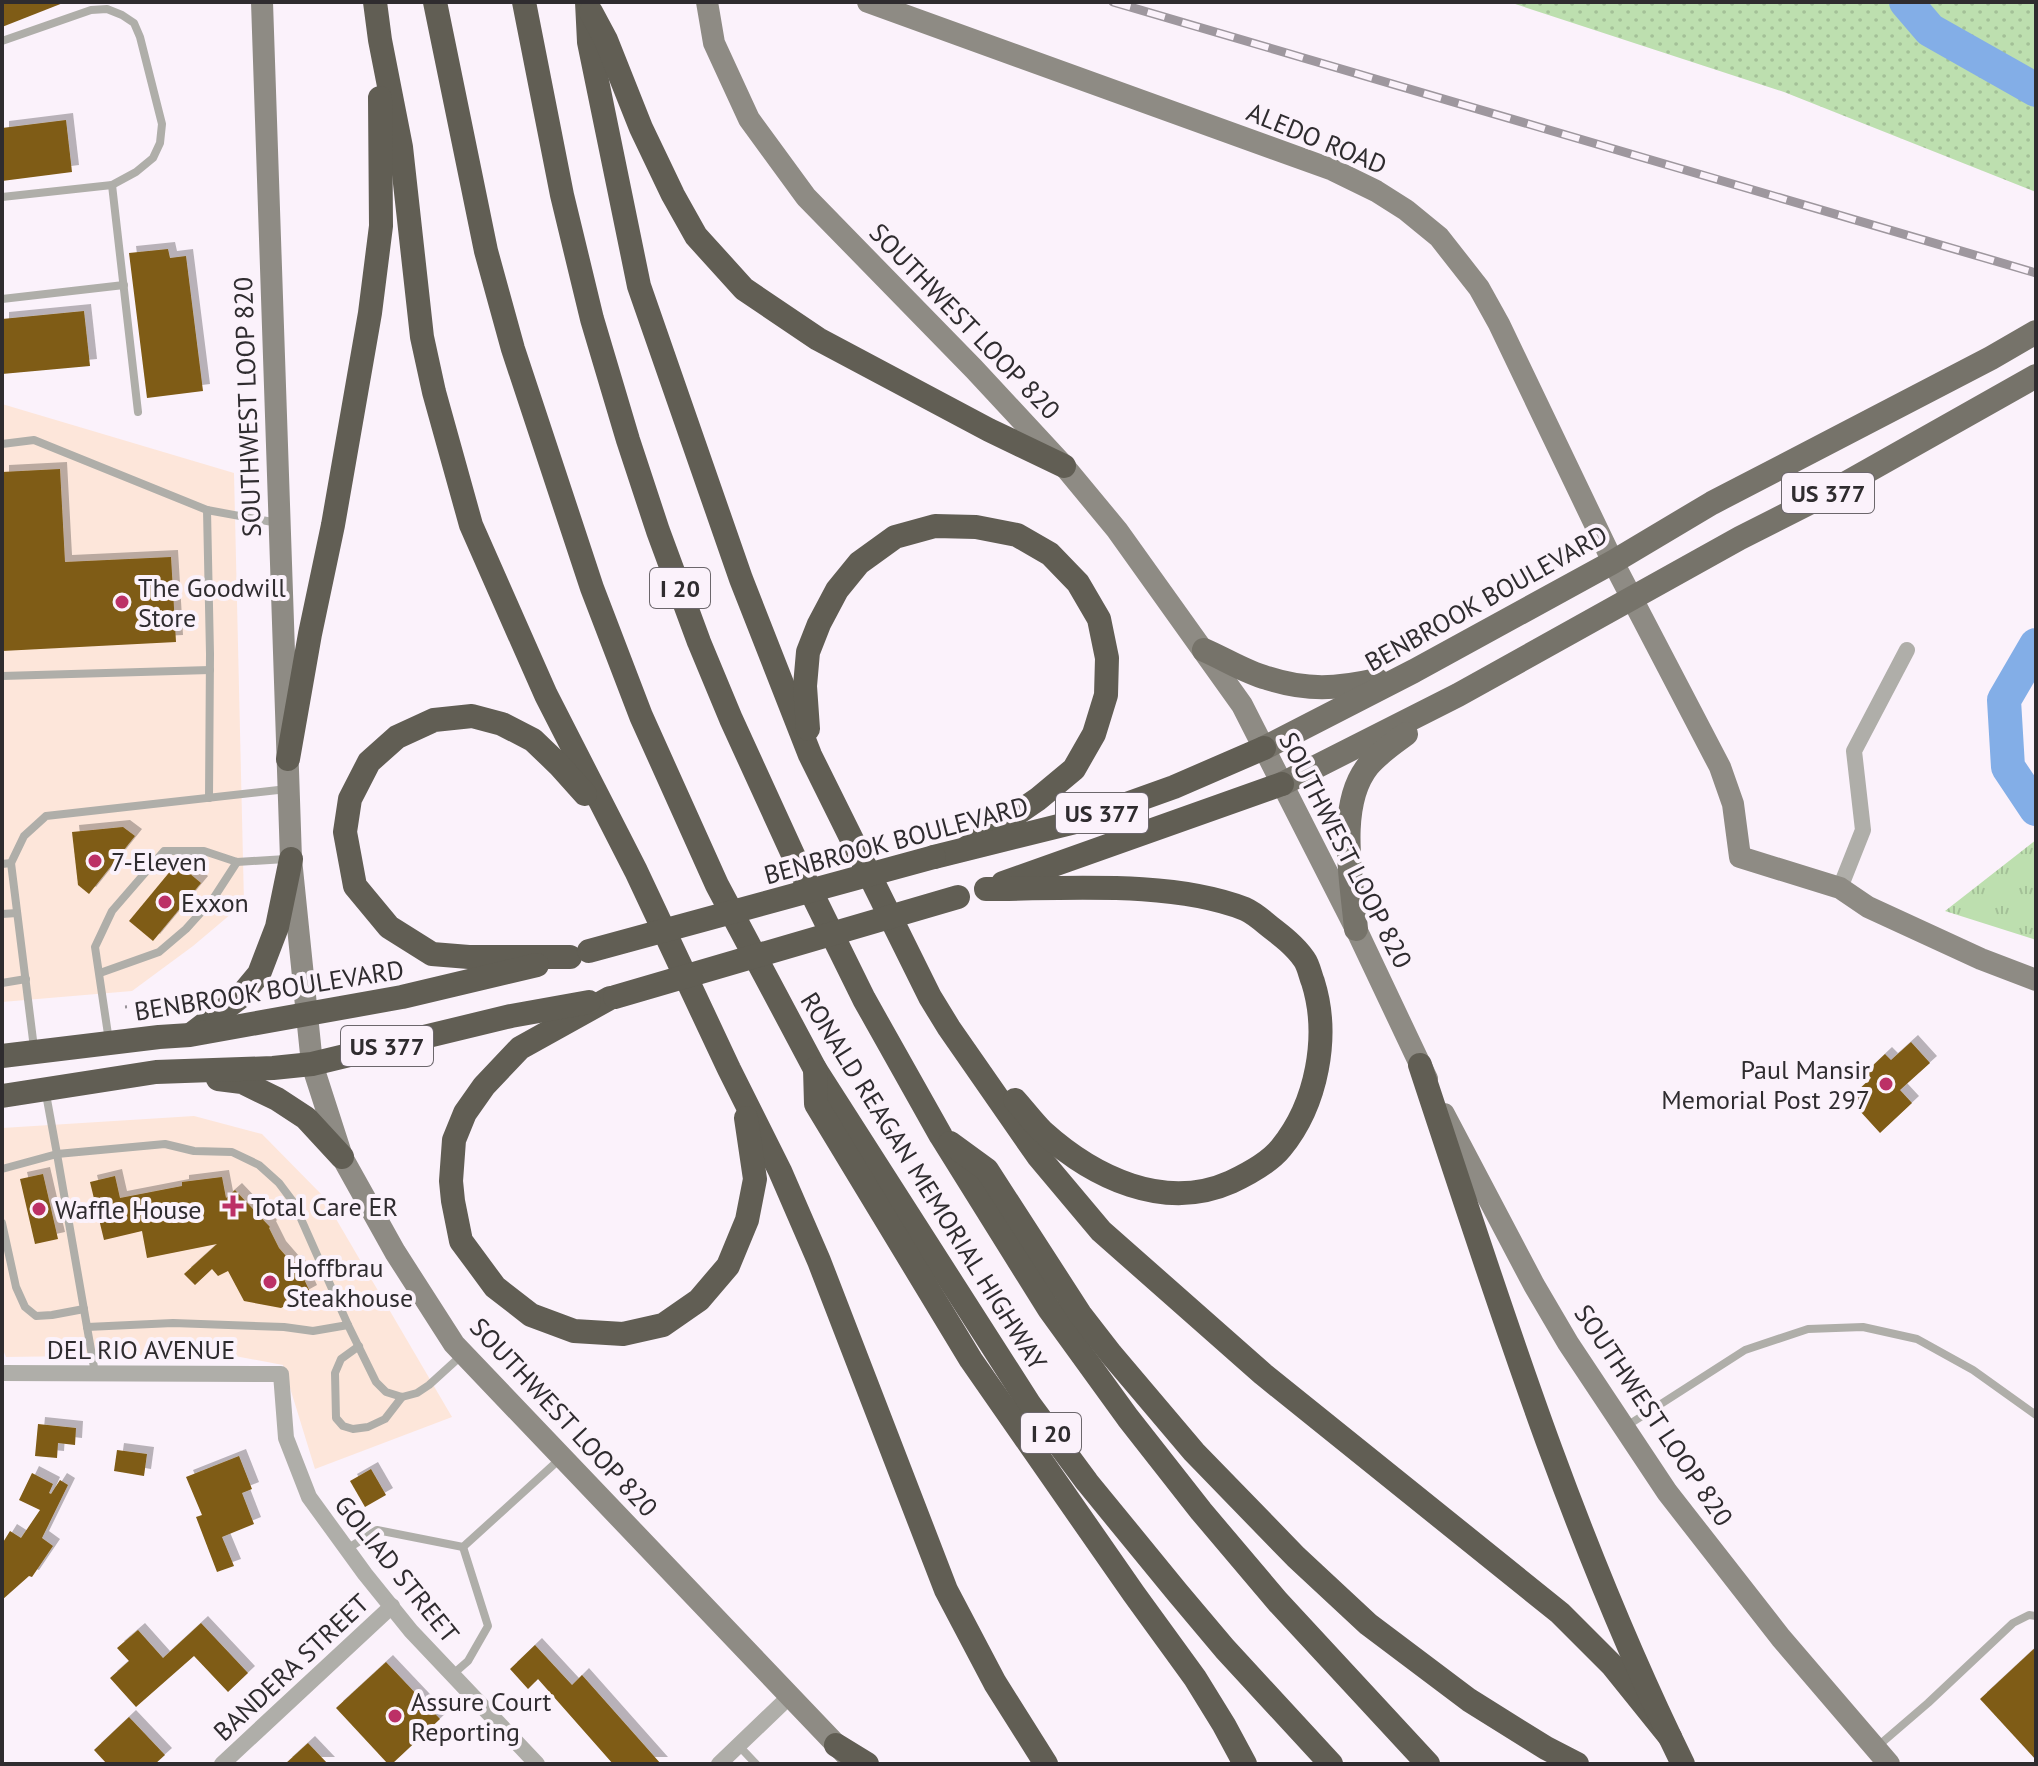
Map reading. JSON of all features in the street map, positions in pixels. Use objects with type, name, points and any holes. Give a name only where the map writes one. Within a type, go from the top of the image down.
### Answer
[{"type":"highway","points":[[375,2],[401,147],[422,337],[471,525],[546,695],[636,871],[780,1171],[819,1261],[946,1590],[995,1683],[1046,1764]]},
{"type":"highway","name":"RONALD REAGAN MEMORIAL HIGHWAY","points":[[435,2],[494,279],[513,349],[592,588],[641,716],[717,885],[815,1069],[1030,1405],[1134,1541],[1225,1649],[1331,1764]]},
{"type":"highway","name":"RONALD REAGAN MEMORIAL HIGHWAY","points":[[524,2],[562,195],[592,319],[633,455],[699,642],[731,719],[864,999],[941,1136],[1049,1309],[1128,1418],[1278,1602],[1428,1764]]},
{"type":"highway","points":[[587,3],[673,195],[696,236],[744,289],[818,339],[989,430],[1064,466]]},
{"type":"highway","points":[[587,3],[589,42],[639,286],[753,612],[810,755],[930,997],[949,1028],[1038,1156],[1101,1231],[1263,1374],[1560,1613],[1612,1665],[1670,1737]]},
{"type":"highway","points":[[288,759],[370,313],[381,226],[380,40]]},
{"type":"highway","points":[[810,755],[805,686],[808,652],[837,590],[859,563],[895,537],[935,526],[976,527],[1017,535],[1050,554],[1078,583],[1099,619],[1107,658],[1106,695],[1094,734],[1074,769],[1038,799],[968,847]]},
{"type":"highway","points":[[580,954],[469,957],[432,954],[389,927],[355,886],[345,832],[350,799],[369,762],[397,737],[434,720],[472,716],[502,724],[533,740],[605,814]]},
{"type":"highway","name":"BENBROOK BOULEVARD","points":[[2,1056],[190,1035],[306,1015],[402,997],[580,954],[968,847],[1079,821],[1174,787],[1264,748]]},
{"type":"highway","name":"US 377","points":[[2,1096],[156,1072],[312,1064],[511,1016],[612,998],[986,889],[1282,784]]},
{"type":"highway","points":[[190,1035],[239,998],[259,974],[277,927],[291,859]]},
{"type":"highway","points":[[949,1028],[981,1055],[1042,1131],[1087,1166],[1119,1182],[1155,1192],[1217,1188],[1249,1174],[1280,1149],[1302,1115],[1316,1075],[1321,1042],[1317,995],[1306,961],[1286,938],[1248,910],[1208,897],[1161,891],[986,889]]},
{"type":"highway","points":[[612,998],[520,1048],[484,1086],[465,1113],[454,1140],[451,1181],[461,1241],[495,1287],[531,1315],[574,1331],[623,1334],[663,1325],[699,1300],[728,1266],[747,1220],[755,1179],[744,1100]]},
{"type":"highway","points":[[1420,1065],[1507,1326],[1594,1566],[1683,1764]]},
{"type":"highway","points":[[815,1069],[816,1104],[971,1360],[1195,1678],[1245,1764]]},
{"type":"highway","points":[[156,1072],[242,1082],[306,1118],[342,1157]]},
{"type":"highway","points":[[941,1136],[987,1170],[1080,1314],[1111,1354],[1194,1452],[1296,1557],[1368,1624],[1469,1700],[1577,1764]]},
{"type":"highway","points":[[836,1745],[867,1764]]},
{"type":"main road","name":"BENBROOK BOULEVARD","points":[[1264,748],[1414,671],[1613,562],[1712,503],[2036,332]]},
{"type":"main road","name":"US 377","points":[[1282,784],[1458,695],[2029,380]]},
{"type":"main road","points":[[1204,650],[1265,678],[1299,686],[1344,687],[1414,671]]},
{"type":"main road","points":[[1356,929],[1348,827],[1353,793],[1359,779],[1380,753],[1458,695]]},
{"type":"street","name":"SOUTHWEST LOOP 820","points":[[262,2],[291,859],[312,1064],[342,1157],[395,1252],[454,1344],[855,1764]]},
{"type":"street","name":"SOUTHWEST LOOP 820","points":[[707,2],[714,43],[749,119],[806,197],[1064,466],[1117,530],[1242,705],[1356,929],[1467,1159],[1568,1343],[1667,1492],[1781,1638],[1882,1756]]},
{"type":"street","name":"ALEDO ROAD","points":[[868,2],[1333,170],[1376,191],[1439,237],[1479,288],[1499,324],[1613,562],[1720,767],[1733,804],[1740,857],[1840,888]]},
{"type":"street","points":[[1907,650],[1854,751],[1863,830],[1840,888],[1868,907],[1981,959],[2036,980]]},
{"type":"street","name":"DEL RIO AVENUE","points":[[2,1373],[281,1374]]},
{"type":"street","name":"GOLIAD STREET","points":[[281,1374],[286,1438],[309,1497],[411,1631],[537,1764]]},
{"type":"street","name":"BANDERA STREET","points":[[222,1764],[392,1606]]},
{"type":"street","points":[[719,1764],[790,1696]]},
{"type":"lane","points":[[2,41],[91,10],[107,9],[122,15],[134,23],[140,37],[162,124],[160,143],[153,158],[112,185],[2,197]]},
{"type":"lane","points":[[112,185],[138,412]]},
{"type":"lane","points":[[2,299],[124,285]]},
{"type":"lane","points":[[2,444],[34,440],[207,510],[279,523]]},
{"type":"lane","points":[[207,510],[209,798]]},
{"type":"lane","points":[[2,676],[210,670]]},
{"type":"lane","points":[[34,1053],[17,913],[6,863],[24,836],[46,816],[289,789]]},
{"type":"lane","points":[[109,1044],[95,947],[112,911],[164,851],[204,851],[237,862],[291,859]]},
{"type":"lane","points":[[100,973],[159,952],[186,929],[213,899],[237,862]]},
{"type":"lane","points":[[2,914],[17,913]]},
{"type":"lane","points":[[2,983],[26,979]]},
{"type":"lane","points":[[45,1089],[95,1373]]},
{"type":"lane","points":[[2,1169],[57,1154],[165,1144],[194,1151],[232,1152],[259,1165],[279,1183],[294,1203],[348,1325],[376,1382],[386,1392],[402,1397],[417,1393],[463,1353]]},
{"type":"lane","points":[[2,1223],[16,1287],[25,1307],[36,1316],[84,1309]]},
{"type":"lane","points":[[87,1327],[173,1323],[313,1331],[348,1325]]},
{"type":"lane","points":[[1624,1428],[1745,1350],[1808,1329],[1863,1327],[1917,1339],[1973,1370],[2036,1415]]},
{"type":"lane","points":[[359,1346],[341,1359],[335,1373],[336,1418],[343,1426],[353,1429],[368,1427],[385,1419],[402,1397]]},
{"type":"lane","points":[[463,1547],[562,1457]]},
{"type":"lane","points":[[347,1549],[377,1530],[463,1547]]},
{"type":"lane","points":[[452,1675],[468,1661],[488,1626],[463,1547]]},
{"type":"lane","points":[[1882,1756],[1928,1703],[2013,1623],[2029,1615],[2036,1616]]},
{"type":"lane","points":[[739,1745],[756,1764]]},
{"type":"path","points":[[264,997],[280,993]]},
{"type":"path","points":[[125,1007],[168,1004],[182,996],[213,994]]},
{"type":"shaded area","points":[[2,404],[234,473],[244,903],[132,991],[2,1002]]},
{"type":"shaded area","points":[[194,1116],[262,1134],[322,1195],[452,1417],[315,1469],[283,1365],[224,1354],[6,1357],[2,1347],[2,1128]]},
{"type":"green space","points":[[1509,2],[2036,2],[2036,192],[1784,92]]},
{"type":"green space","points":[[2036,840],[2036,940],[1945,911]]},
{"type":"building","points":[[2,2],[63,2],[63,3],[2,27]]},
{"type":"building","points":[[66,120],[72,172],[2,181],[2,128]]},
{"type":"building","points":[[168,249],[170,258],[186,256],[203,391],[147,398],[129,253]]},
{"type":"building","points":[[84,311],[90,366],[2,374],[2,319]]},
{"type":"building","points":[[60,469],[65,562],[171,557],[176,642],[2,651],[2,472]]},
{"type":"building","name":"7-Eleven","points":[[123,827],[135,836],[89,894],[78,885],[72,832]]},
{"type":"building","name":"Exxon","points":[[177,863],[201,883],[153,941],[129,921]]},
{"type":"building","name":"Paul Mansir Memorial Post 297","points":[[1911,1042],[1930,1063],[1900,1090],[1912,1103],[1880,1133],[1849,1099],[1871,1078],[1866,1072],[1885,1054],[1891,1060]]},
{"type":"building","name":"Waffle House","points":[[43,1174],[58,1239],[35,1244],[20,1179]]},
{"type":"building","points":[[115,1176],[120,1198],[182,1186],[182,1182],[222,1177],[226,1198],[235,1190],[270,1227],[279,1248],[292,1263],[296,1262],[310,1292],[281,1308],[244,1301],[228,1271],[218,1276],[212,1269],[195,1285],[184,1274],[217,1244],[147,1258],[142,1231],[104,1240],[90,1182]]},
{"type":"building","points":[[38,1424],[76,1428],[75,1445],[58,1443],[57,1458],[35,1456]]},
{"type":"building","points":[[117,1450],[147,1454],[144,1476],[114,1471]]},
{"type":"building","points":[[239,1456],[252,1489],[242,1493],[254,1524],[222,1537],[234,1566],[217,1572],[196,1517],[202,1515],[186,1477]]},
{"type":"building","points":[[371,1469],[386,1495],[365,1507],[350,1481]]},
{"type":"building","points":[[32,1473],[53,1484],[51,1494],[60,1480],[68,1485],[42,1538],[53,1546],[32,1577],[29,1576],[2,1600],[2,1544],[10,1531],[21,1538],[40,1510],[19,1500]]},
{"type":"building","points":[[201,1623],[248,1673],[228,1692],[194,1656],[136,1707],[110,1678],[129,1661],[117,1648],[138,1630],[163,1658]]},
{"type":"building","points":[[535,1645],[572,1685],[582,1675],[661,1764],[613,1764],[538,1679],[528,1689],[510,1669]]},
{"type":"building","points":[[2036,1647],[2036,1760],[1980,1699]]},
{"type":"building","points":[[386,1662],[440,1719],[392,1764],[388,1764],[336,1708]]},
{"type":"building","points":[[129,1717],[165,1755],[155,1764],[107,1764],[94,1750]]},
{"type":"building","points":[[308,1743],[328,1764],[285,1764]]},
{"type":"waterway","points":[[1906,2],[1930,30],[2036,90]]},
{"type":"waterway","points":[[2036,645],[2004,700],[2008,767],[2036,809]]},
{"type":"railway","points":[[1113,2],[2036,273]]},
{"type":"place","name":"The Goodwill Store","points":[[122,602]]},
{"type":"place","name":"7-Eleven","points":[[95,861]]},
{"type":"place","name":"Exxon","points":[[165,902]]},
{"type":"place","name":"Paul Mansir Memorial Post 297","points":[[1886,1084]]},
{"type":"place","name":"Total Care ER","points":[[233,1206]]},
{"type":"place","name":"Waffle House","points":[[39,1209]]},
{"type":"place","name":"Hoffbrau Steakhouse","points":[[270,1282]]},
{"type":"place","name":"Assure Court Reporting","points":[[395,1716]]}]
